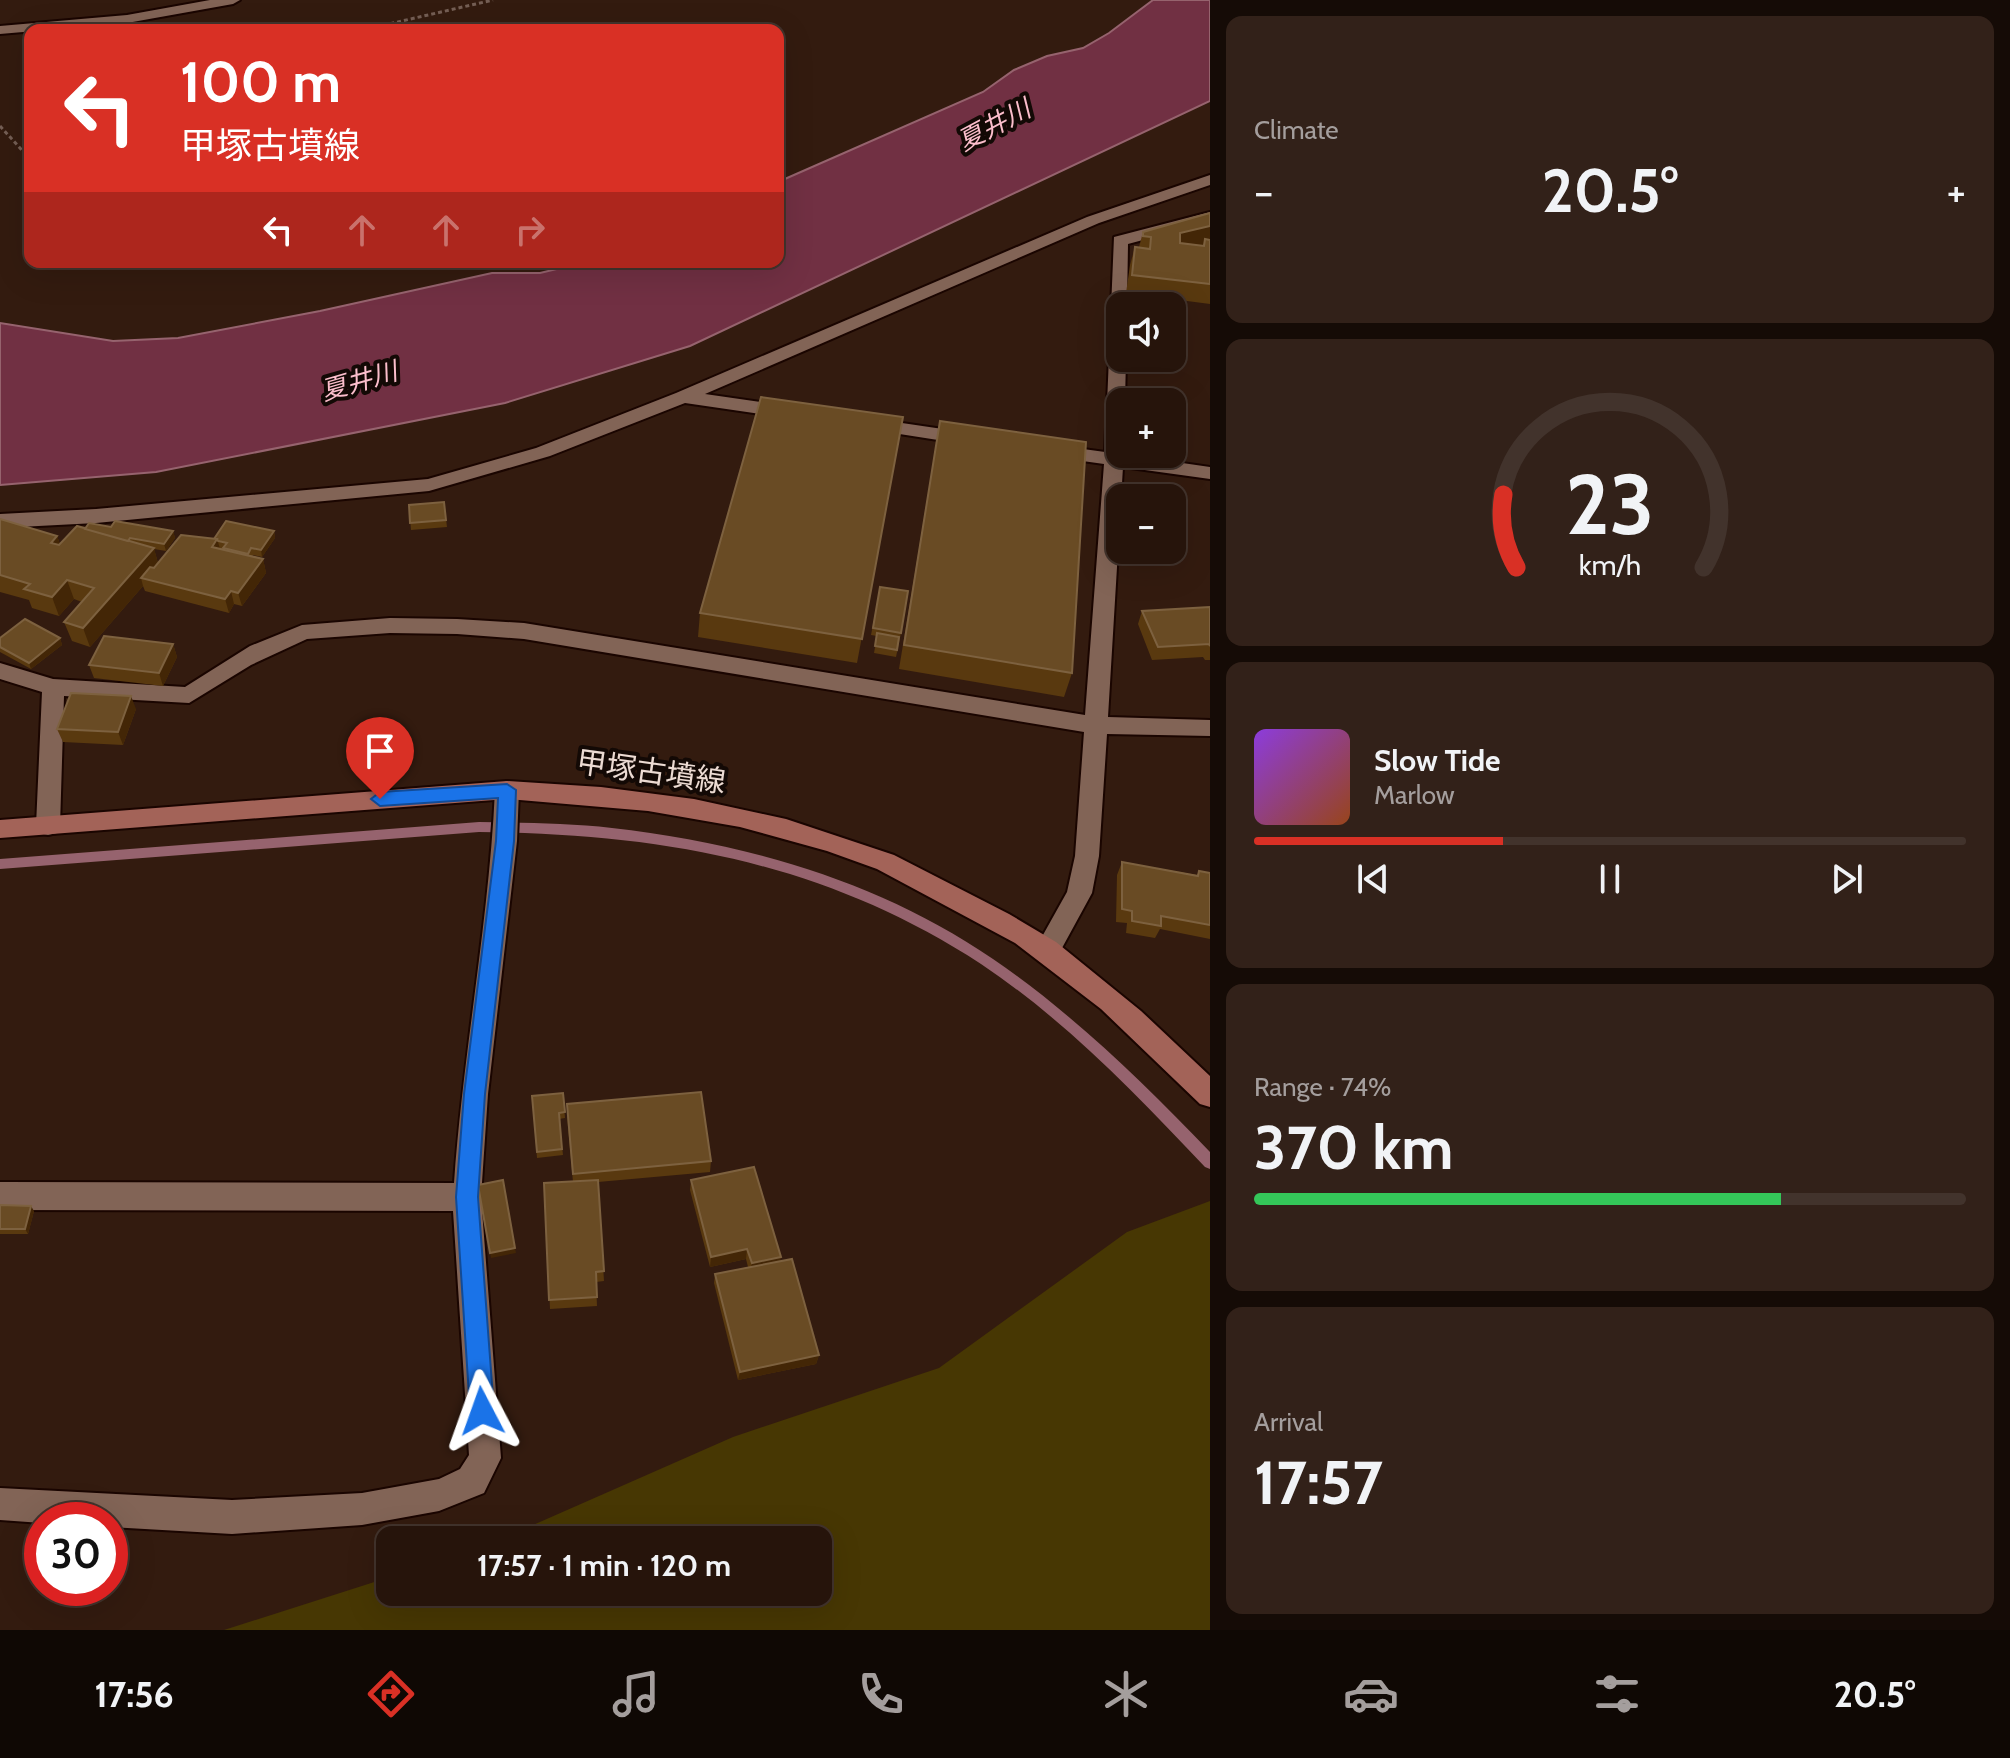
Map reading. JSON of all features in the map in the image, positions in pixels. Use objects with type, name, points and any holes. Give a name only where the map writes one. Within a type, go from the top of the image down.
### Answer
[{"type":"main road","name":"甲塚古墳線","points":[[0,829],[285,805],[506,814],[574,792],[659,802],[749,819],[877,859],[1008,926],[1047,951],[1172,1056],[1210,1095]]},
{"type":"street","points":[[69,24],[127,19],[233,0]]},
{"type":"street","points":[[0,30],[24,28]]},
{"type":"street","points":[[0,521],[96,516],[429,485],[543,452],[683,397],[1093,220],[1210,180]]},
{"type":"street","points":[[1114,238],[1155,224],[1210,197]]},
{"type":"street","points":[[1061,234],[1114,238],[1210,217]]},
{"type":"street","points":[[1114,238],[1114,388]]},
{"type":"street","points":[[683,397],[809,415]]},
{"type":"street","points":[[856,422],[982,441]]},
{"type":"street","points":[[1030,447],[1106,459]]},
{"type":"street","points":[[1047,951],[1079,893],[1085,869],[1113,468]]},
{"type":"street","points":[[1173,468],[1210,473]]},
{"type":"street","points":[[0,671],[53,687],[189,695],[210,679],[257,653],[304,633],[366,626],[465,625],[524,631],[1095,725],[1210,728]]},
{"type":"street","points":[[48,826],[53,687]]},
{"type":"street","points":[[0,1504],[232,1517],[362,1509],[439,1495],[472,1481],[485,1458],[467,1197],[474,1094],[506,814]]},
{"type":"street","points":[[0,1196],[467,1197]]},
{"type":"path","points":[[389,24],[493,0]]},
{"type":"path","points":[[0,126],[24,152]]},
{"type":"shaded area","points":[[1210,1201],[1210,1630],[224,1630],[376,1581],[376,1606],[832,1606],[832,1526],[531,1526],[733,1437],[939,1368],[1127,1232]]},
{"type":"water","name":"夏井川","points":[[1153,0],[1210,0],[1210,101],[690,346],[505,403],[156,472],[0,485],[0,323],[113,341],[178,338],[492,273],[540,273],[561,268],[784,268],[784,179],[983,92],[1014,70],[1047,56],[1083,48]]},
{"type":"building","points":[[1210,213],[1210,226],[1180,233],[1180,243],[1204,246],[1205,239],[1210,240],[1210,284],[1132,275],[1135,247],[1150,249],[1151,237],[1143,236],[1143,232]]},
{"type":"building","points":[[761,397],[903,417],[862,639],[700,613]]},
{"type":"building","points":[[940,421],[1086,442],[1072,673],[904,645]]},
{"type":"building","points":[[444,502],[446,520],[410,523],[409,505]]},
{"type":"building","points":[[0,519],[57,536],[51,543],[59,545],[77,526],[154,548],[83,628],[64,622],[94,588],[67,580],[52,597],[24,589],[30,584],[0,575]]},
{"type":"building","points":[[115,521],[173,531],[164,544],[130,538],[128,541],[85,529],[89,523],[111,527]]},
{"type":"building","points":[[226,521],[274,531],[261,550],[251,548],[248,554],[223,548],[227,543],[214,539]]},
{"type":"building","points":[[181,535],[217,539],[212,547],[263,559],[238,593],[231,591],[225,599],[141,578],[150,567],[154,568]]},
{"type":"building","points":[[880,587],[908,591],[901,633],[873,628]]},
{"type":"building","points":[[1210,607],[1210,646],[1158,647],[1142,611]]},
{"type":"building","points":[[25,619],[60,638],[29,663],[0,647],[0,638]]},
{"type":"building","points":[[877,633],[899,637],[897,650],[875,646]]},
{"type":"building","points":[[104,636],[173,644],[159,673],[89,665]]},
{"type":"building","points":[[71,693],[131,696],[118,732],[57,729]]},
{"type":"building","points":[[1122,862],[1198,876],[1199,871],[1210,873],[1210,925],[1161,916],[1161,926],[1132,921],[1132,911],[1122,909]]},
{"type":"building","points":[[701,1092],[711,1161],[573,1174],[567,1104]]},
{"type":"building","points":[[563,1093],[565,1112],[559,1113],[562,1149],[537,1152],[532,1096]]},
{"type":"building","points":[[754,1167],[781,1257],[752,1263],[747,1249],[711,1257],[691,1180]]},
{"type":"building","points":[[503,1180],[515,1248],[490,1253],[478,1185]]},
{"type":"building","points":[[598,1180],[604,1271],[596,1272],[597,1297],[549,1300],[544,1183]]},
{"type":"building","points":[[0,1205],[31,1206],[25,1229],[0,1229]]},
{"type":"building","points":[[792,1259],[819,1355],[740,1372],[715,1274]]},
{"type":"waterway","points":[[0,864],[479,827],[611,833],[743,855],[869,897],[929,926],[986,961],[1046,1006],[1103,1055],[1210,1162]]},
{"type":"route","points":[[380,799],[507,790],[505,841],[474,1094],[467,1197],[482,1411]]}]
